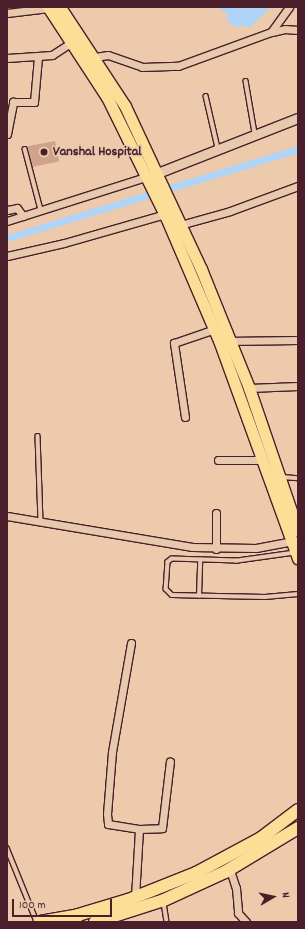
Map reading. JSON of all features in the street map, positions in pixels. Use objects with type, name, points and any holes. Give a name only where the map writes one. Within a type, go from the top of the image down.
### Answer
[{"type":"highway","points":[[40,922],[78,915],[136,897],[155,899],[196,872],[261,838],[298,810]]},
{"type":"highway","points":[[95,922],[108,920],[155,899],[230,870],[298,828]]},
{"type":"main road","points":[[60,7],[95,57],[125,106],[153,180],[215,330],[225,341],[249,388],[279,477],[296,537],[297,556]]},
{"type":"main road","points":[[48,8],[72,42],[103,91],[153,180]]},
{"type":"main road","points":[[167,212],[180,225],[225,341],[263,460],[296,537]]},
{"type":"street","points":[[271,32],[289,7]]},
{"type":"street","points":[[7,13],[48,8]]},
{"type":"street","points":[[95,57],[108,55],[142,67],[178,66],[254,40],[271,32],[286,29],[298,30]]},
{"type":"street","points":[[7,58],[52,55],[72,42]]},
{"type":"street","points":[[7,134],[13,102],[34,102],[38,57]]},
{"type":"street","points":[[7,221],[41,210],[153,180],[298,118]]},
{"type":"street","points":[[180,225],[230,211],[298,186]]},
{"type":"street","points":[[7,210],[17,208],[23,216]]},
{"type":"street","points":[[7,256],[64,243],[167,212]]},
{"type":"street","points":[[185,417],[174,343],[215,330]]},
{"type":"street","points":[[225,341],[298,340]]},
{"type":"street","points":[[249,388],[298,386]]},
{"type":"street","points":[[218,460],[263,460]]},
{"type":"street","points":[[216,513],[216,549]]},
{"type":"street","points":[[7,516],[41,524],[216,549],[256,548],[296,537]]},
{"type":"street","points":[[131,643],[112,752],[106,819],[113,826],[139,830],[158,830],[163,826],[170,761]]},
{"type":"street","points":[[136,897],[139,830]]},
{"type":"street","points":[[230,870],[236,888],[238,913],[246,922]]},
{"type":"lane","points":[[246,81],[256,136]]},
{"type":"lane","points":[[206,96],[218,151]]},
{"type":"lane","points":[[25,149],[41,210]]},
{"type":"lane","points":[[38,436],[41,524]]},
{"type":"lane","points":[[279,477],[298,478]]},
{"type":"lane","points":[[297,556],[252,560],[169,560],[166,584],[169,594],[265,597],[298,594]]},
{"type":"lane","points":[[199,596],[200,560]]},
{"type":"lane","points":[[7,848],[37,922]]},
{"type":"lane","points":[[155,899],[167,922]]},
{"type":"water","points":[[216,7],[271,7],[249,28],[242,25],[238,28],[227,21],[227,13]]},
{"type":"building","points":[[55,141],[59,162],[32,167],[28,146]]},
{"type":"waterway","points":[[7,238],[298,149]]},
{"type":"place","name":"Vanshal Hospital","points":[[44,152]]}]
